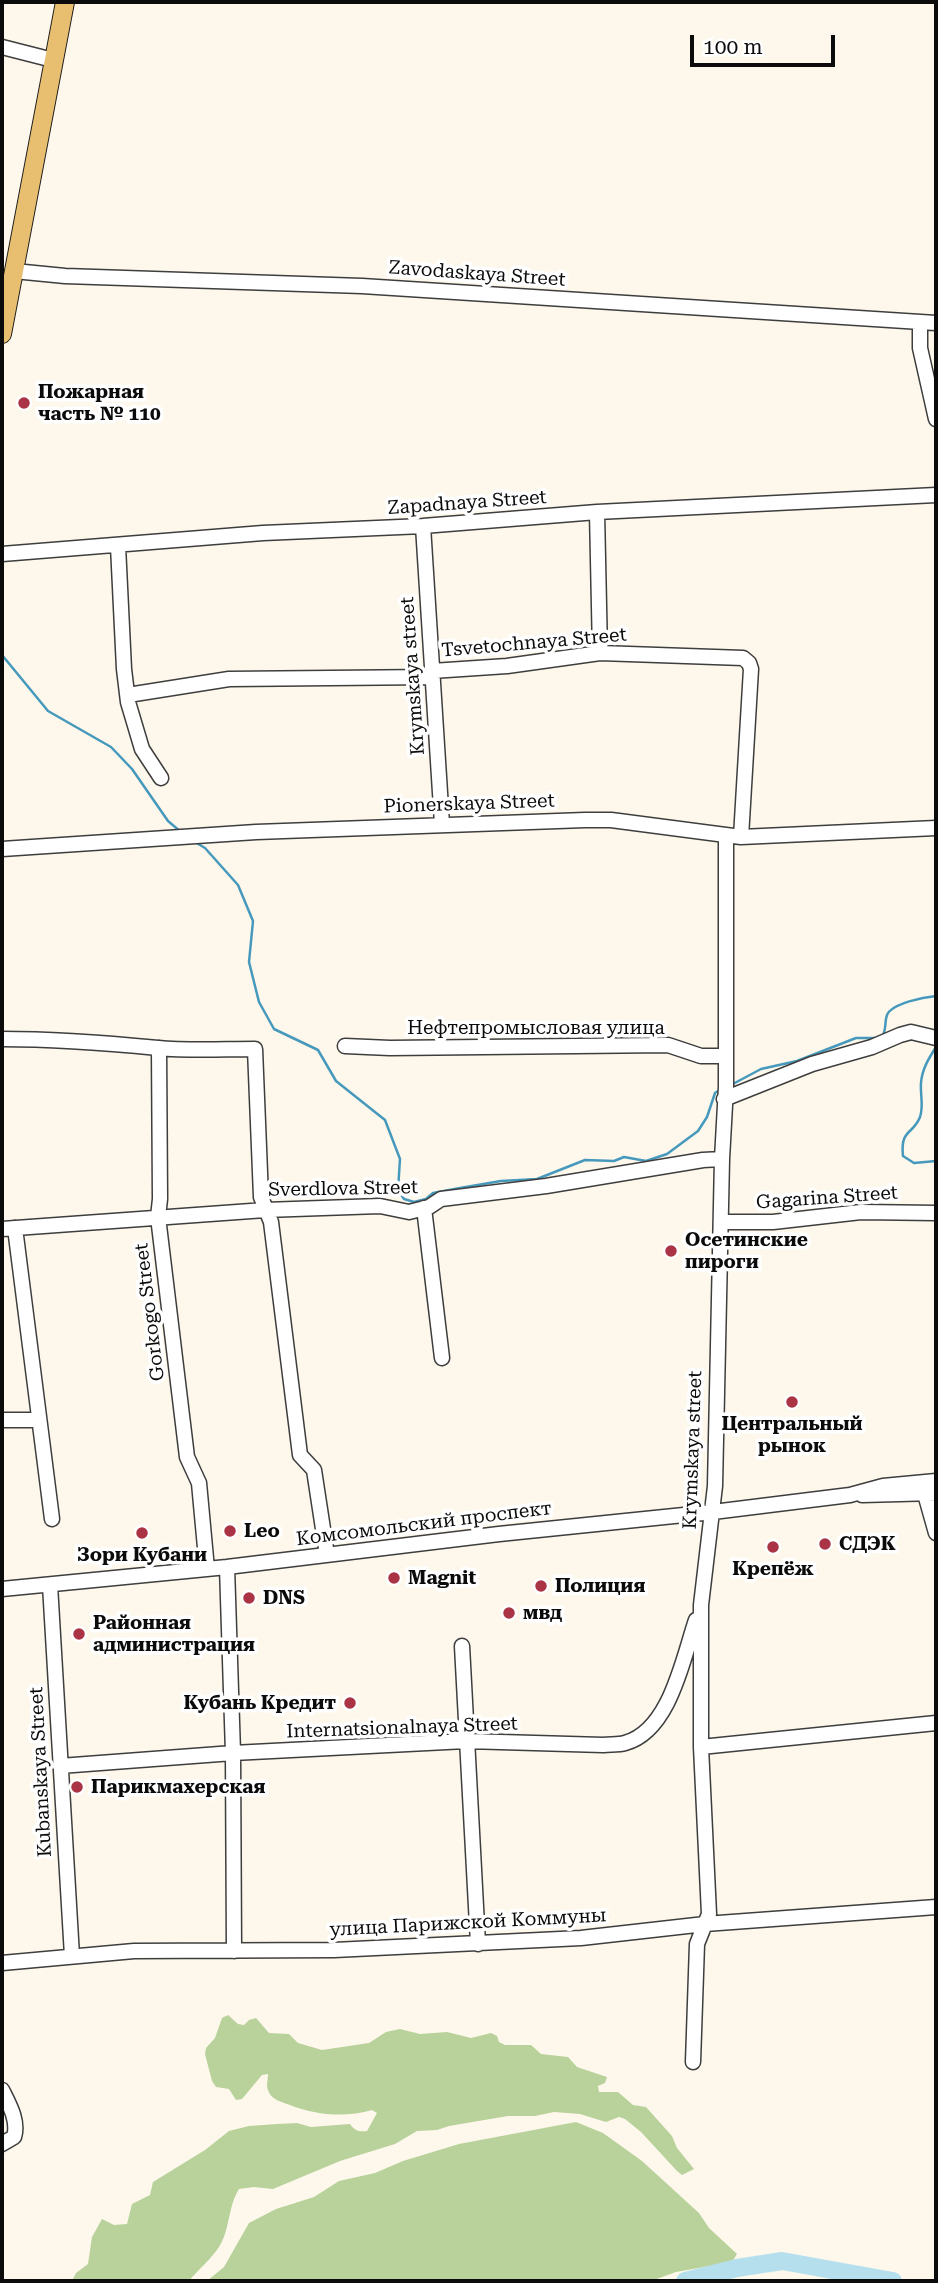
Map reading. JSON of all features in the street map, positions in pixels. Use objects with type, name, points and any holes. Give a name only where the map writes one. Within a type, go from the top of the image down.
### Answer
[{"type":"main road","points":[[2,334],[65,2]]},
{"type":"street","points":[[2,47],[53,60]]},
{"type":"street","name":"Zavodaskaya Street","points":[[15,271],[65,276],[362,286],[936,323]]},
{"type":"street","points":[[920,322],[920,348],[936,419]]},
{"type":"street","name":"Zapadnaya Street","points":[[2,554],[263,533],[423,526],[597,512],[936,495]]},
{"type":"street","points":[[597,512],[600,653]]},
{"type":"street","name":"Krymskaya street","points":[[423,526],[442,824]]},
{"type":"street","points":[[118,546],[124,669],[128,695],[142,749],[161,778]]},
{"type":"street","name":"Tsvetochnaya Street","points":[[128,695],[229,679],[432,674],[600,653],[743,658],[749,663],[751,677]]},
{"type":"street","name":"Krymskaya street","points":[[693,2062],[697,1952],[709,1914],[701,1747],[701,1605],[713,1512],[733,837],[751,677]]},
{"type":"street","name":"Pionerskaya Street","points":[[2,849],[256,832],[611,820],[733,837],[936,828]]},
{"type":"street","points":[[724,1099],[813,1064],[872,1047],[900,1035],[911,1032],[936,1038]]},
{"type":"street","points":[[2,1039],[50,1039],[159,1048],[255,1049],[261,1197],[271,1222],[300,1455],[314,1470],[327,1555]]},
{"type":"street","name":"Нефтепромысловая улица","points":[[345,1046],[390,1048],[667,1045],[701,1056],[725,1056]]},
{"type":"street","name":"Gorkogo Street","points":[[159,1048],[158,1217],[187,1457],[199,1483],[207,1569]]},
{"type":"street","name":"Sverdlova Street","points":[[8,1228],[265,1210],[380,1206],[409,1212],[441,1199],[722,1159]]},
{"type":"street","points":[[424,1208],[442,1358]]},
{"type":"street","name":"Gagarina Street","points":[[721,1222],[773,1222],[872,1211],[936,1213]]},
{"type":"street","points":[[8,1228],[52,1519]]},
{"type":"street","points":[[2,1420],[38,1420]]},
{"type":"street","name":"Комсомольский проспект","points":[[2,1589],[227,1567],[713,1512],[850,1495],[883,1486],[936,1481]]},
{"type":"street","points":[[931,1494],[936,1533]]},
{"type":"street","name":"Комсомольский проспект","points":[[850,1495],[931,1494]]},
{"type":"street","points":[[227,1567],[233,1753],[234,1951]]},
{"type":"street","name":"Kubanskaya Street","points":[[50,1585],[72,1956]]},
{"type":"street","name":"Internatsionalnaya Street","points":[[60,1766],[233,1753],[466,1741],[603,1745],[626,1743],[653,1725],[668,1702],[701,1605]]},
{"type":"street","points":[[462,1646],[478,1944]]},
{"type":"street","points":[[701,1747],[936,1723]]},
{"type":"street","name":"улица Парижской Коммуны","points":[[2,1964],[134,1951],[334,1950],[581,1938],[705,1924],[936,1907]]},
{"type":"street","points":[[2,2090],[16,2129],[14,2137],[2,2144]]},
{"type":"green space","points":[[228,2015],[238,2024],[244,2025],[256,2018],[269,2033],[289,2034],[298,2043],[322,2050],[369,2043],[386,2032],[400,2029],[420,2034],[447,2032],[471,2038],[491,2033],[505,2045],[531,2045],[541,2054],[568,2057],[577,2067],[607,2077],[605,2083],[598,2086],[599,2092],[618,2092],[633,2105],[646,2107],[672,2136],[677,2148],[694,2169],[682,2175],[641,2132],[619,2117],[606,2122],[580,2114],[554,2112],[535,2116],[508,2116],[437,2130],[417,2131],[395,2144],[340,2161],[273,2189],[239,2189],[219,2247],[189,2281],[72,2281],[76,2273],[88,2264],[92,2237],[102,2219],[114,2225],[127,2224],[132,2204],[150,2195],[153,2182],[205,2150],[229,2131],[249,2126],[297,2123],[311,2127],[350,2124],[357,2130],[367,2131],[377,2113],[372,2110],[341,2115],[320,2113],[280,2102],[269,2093],[268,2074],[262,2075],[242,2099],[236,2100],[229,2089],[216,2087],[205,2054],[206,2048],[215,2038],[222,2018]]},
{"type":"green space","points":[[576,2122],[603,2133],[642,2161],[699,2213],[709,2228],[737,2254],[732,2262],[676,2272],[651,2281],[207,2281],[224,2267],[249,2223],[276,2209],[314,2197],[339,2181],[375,2173],[403,2161],[459,2144]]},
{"type":"waterway","points":[[2,655],[48,711],[111,747],[132,769],[168,821],[181,832]]},
{"type":"waterway","points":[[195,842],[205,848],[238,885],[253,921],[249,962],[259,1002],[274,1029],[318,1050],[336,1081],[385,1120],[400,1159],[398,1190],[404,1199],[414,1202],[426,1199],[433,1193],[501,1181],[537,1179],[585,1160],[614,1161],[624,1157],[646,1161],[667,1154],[698,1131],[707,1117],[715,1093],[721,1089]]},
{"type":"waterway","points":[[882,1037],[887,1015],[895,1007],[909,1001],[936,996]]},
{"type":"waterway","points":[[731,1085],[761,1069],[797,1061],[856,1038],[876,1038]]},
{"type":"waterway","points":[[936,1047],[926,1064],[922,1078],[920,1117],[903,1141],[903,1156],[914,1163],[936,1161]]},
{"type":"waterway","points":[[685,2281],[737,2268],[782,2261],[893,2281]]},
{"type":"place","name":"Пожарная часть № 110","points":[[24,403]]},
{"type":"place","name":"Осетинские пироги","points":[[671,1251]]},
{"type":"place","name":"Центральный рынок","points":[[792,1402]]},
{"type":"place","name":"Leo","points":[[230,1531]]},
{"type":"place","name":"Зори Кубани","points":[[142,1533]]},
{"type":"place","name":"СДЭК","points":[[825,1544]]},
{"type":"place","name":"Крепёж","points":[[773,1547]]},
{"type":"place","name":"Magnit","points":[[394,1578]]},
{"type":"place","name":"Полиция","points":[[541,1586]]},
{"type":"place","name":"DNS","points":[[249,1598]]},
{"type":"place","name":"мвд","points":[[509,1613]]},
{"type":"place","name":"Районная администрация","points":[[79,1634]]},
{"type":"place","name":"Кубань Кредит","points":[[350,1703]]},
{"type":"place","name":"Парикмахерская","points":[[77,1787]]}]
